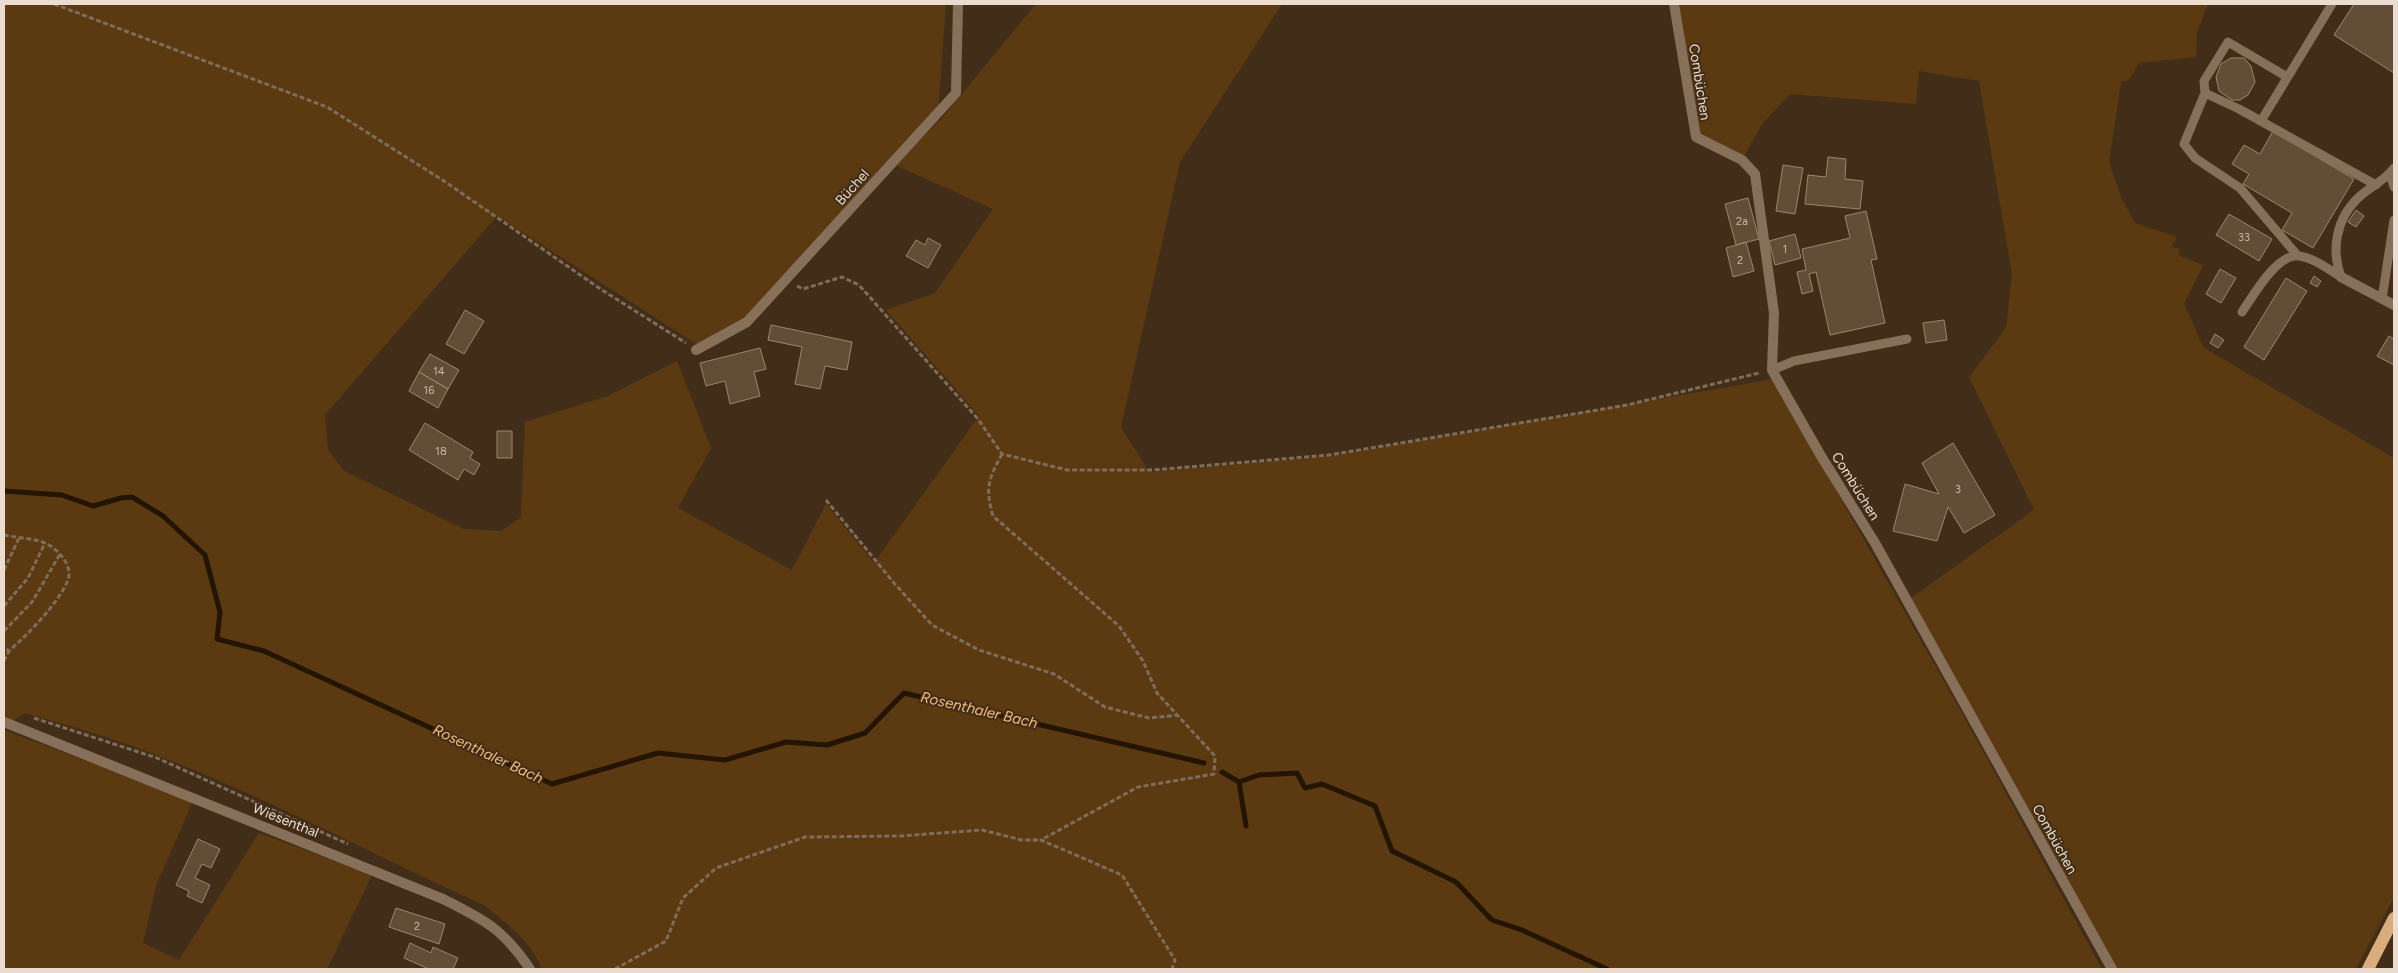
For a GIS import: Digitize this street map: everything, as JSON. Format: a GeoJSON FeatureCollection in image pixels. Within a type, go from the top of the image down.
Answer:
{"type":"FeatureCollection","features":[{"type":"Feature","properties":{"kind":"main road"},"geometry":{"type":"LineString","coordinates":[[2368,969],[2394,918]]}},
{"type":"Feature","properties":{"kind":"street","name":"Büchel"},"geometry":{"type":"LineString","coordinates":[[696,350],[748,322],[956,92],[958,4]]}},
{"type":"Feature","properties":{"kind":"street","name":"Combüchen"},"geometry":{"type":"LineString","coordinates":[[1674,4],[1696,137],[1742,160],[1755,174],[1774,313],[1772,370],[1821,456],[1875,543],[2112,969]]}},
{"type":"Feature","properties":{"kind":"street"},"geometry":{"type":"LineString","coordinates":[[2341,277],[2394,305]]}},
{"type":"Feature","properties":{"kind":"street","name":"Wiesenthal"},"geometry":{"type":"LineString","coordinates":[[8,724],[444,899],[487,922],[514,947],[530,969]]}},
{"type":"Feature","properties":{"kind":"lane"},"geometry":{"type":"LineString","coordinates":[[2261,121],[2332,4]]}},
{"type":"Feature","properties":{"kind":"lane"},"geometry":{"type":"LineString","coordinates":[[2288,78],[2228,42],[2204,81],[2205,92],[2184,144],[2195,158],[2240,188],[2297,255],[2310,259],[2341,277]]}},
{"type":"Feature","properties":{"kind":"lane"},"geometry":{"type":"LineString","coordinates":[[2205,92],[2376,185]]}},
{"type":"Feature","properties":{"kind":"lane"},"geometry":{"type":"LineString","coordinates":[[2341,277],[2336,262],[2335,247],[2340,224],[2357,198],[2392,171]]}},
{"type":"Feature","properties":{"kind":"lane"},"geometry":{"type":"LineString","coordinates":[[2392,171],[2394,187]]}},
{"type":"Feature","properties":{"kind":"lane"},"geometry":{"type":"LineString","coordinates":[[2382,299],[2394,220]]}},
{"type":"Feature","properties":{"kind":"lane"},"geometry":{"type":"LineString","coordinates":[[2242,312],[2268,275],[2282,260],[2297,255]]}},
{"type":"Feature","properties":{"kind":"lane"},"geometry":{"type":"LineString","coordinates":[[1772,370],[1794,361],[1907,339]]}},
{"type":"Feature","properties":{"kind":"path"},"geometry":{"type":"LineString","coordinates":[[54,4],[327,107],[444,181],[602,290],[696,350]]}},
{"type":"Feature","properties":{"kind":"path"},"geometry":{"type":"LineString","coordinates":[[785,280],[803,289],[842,277],[859,285],[978,419],[1002,454],[1067,470],[1153,470],[1329,455],[1628,405],[1772,370]]}},
{"type":"Feature","properties":{"kind":"path"},"geometry":{"type":"LineString","coordinates":[[1002,454],[993,471],[987,494],[993,516],[1119,626],[1143,661],[1157,693],[1215,756],[1214,774],[1138,787],[1041,840]]}},
{"type":"Feature","properties":{"kind":"path"},"geometry":{"type":"LineString","coordinates":[[826,500],[894,584],[932,625],[979,650],[1054,674],[1105,707],[1149,718],[1178,715]]}},
{"type":"Feature","properties":{"kind":"path"},"geometry":{"type":"LineString","coordinates":[[4,535],[46,543],[60,554],[66,563],[68,579],[55,602],[9,651],[4,661]]}},
{"type":"Feature","properties":{"kind":"path"},"geometry":{"type":"LineString","coordinates":[[4,570],[19,538]]}},
{"type":"Feature","properties":{"kind":"path"},"geometry":{"type":"LineString","coordinates":[[4,606],[28,578],[46,543]]}},
{"type":"Feature","properties":{"kind":"path"},"geometry":{"type":"LineString","coordinates":[[4,631],[32,602],[60,554]]}},
{"type":"Feature","properties":{"kind":"path"},"geometry":{"type":"LineString","coordinates":[[4,647],[9,651]]}},
{"type":"Feature","properties":{"kind":"path"},"geometry":{"type":"LineString","coordinates":[[615,969],[666,941],[683,898],[716,868],[805,838],[900,836],[982,830],[1022,840],[1041,840],[1122,875],[1175,960],[1172,969]]}},
{"type":"Feature","properties":{"kind":"shaded area"},"geometry":{"type":"Polygon","coordinates":[[[4,4],[946,4],[938,113],[746,320],[698,345],[497,216],[325,415],[328,450],[344,471],[464,529],[501,531],[521,517],[525,422],[608,396],[677,361],[711,448],[678,508],[792,570],[826,504],[874,563],[979,416],[886,310],[935,293],[993,209],[895,165],[942,118],[1036,4],[1282,4],[1180,162],[1121,427],[1149,472],[1331,456],[1773,379],[1967,722],[2102,969],[542,969],[525,941],[484,905],[282,809],[200,773],[110,738],[25,713],[11,722],[4,718],[4,4]]]}},
{"type":"Feature","properties":{"kind":"shaded area"},"geometry":{"type":"Polygon","coordinates":[[[1676,4],[2208,4],[2197,32],[2196,57],[2139,63],[2129,80],[2121,82],[2109,162],[2121,197],[2135,223],[2177,237],[2171,247],[2180,249],[2178,255],[2203,265],[2184,304],[2204,348],[2394,458],[2394,897],[2356,969],[2115,969],[1907,601],[2034,510],[1969,377],[2006,328],[2012,274],[1979,81],[1919,71],[1916,104],[1790,94],[1762,124],[1743,158],[1698,136],[1676,4]]]}},
{"type":"Feature","properties":{"kind":"shaded area"},"geometry":{"type":"Polygon","coordinates":[[[4,730],[193,801],[156,886],[143,943],[179,960],[259,833],[372,875],[327,969],[4,969],[4,730]]]}},
{"type":"Feature","properties":{"kind":"building"},"geometry":{"type":"Polygon","coordinates":[[[2354,4],[2394,4],[2394,73],[2334,35],[2354,4]]]}},
{"type":"Feature","properties":{"kind":"building"},"geometry":{"type":"Polygon","coordinates":[[[2231,58],[2244,58],[2251,66],[2255,82],[2248,95],[2240,100],[2232,100],[2219,91],[2216,77],[2221,64],[2231,58]]]}},
{"type":"Feature","properties":{"kind":"building"},"geometry":{"type":"Polygon","coordinates":[[[2273,131],[2354,179],[2313,248],[2282,230],[2292,213],[2243,184],[2249,174],[2232,164],[2244,145],[2260,154],[2273,131]]]}},
{"type":"Feature","properties":{"kind":"building"},"geometry":{"type":"Polygon","coordinates":[[[1828,157],[1846,159],[1845,179],[1863,181],[1860,209],[1805,204],[1808,175],[1826,177],[1828,157]]]}},
{"type":"Feature","properties":{"kind":"building"},"geometry":{"type":"Polygon","coordinates":[[[1783,165],[1803,168],[1795,214],[1776,211],[1783,165]]]}},
{"type":"Feature","properties":{"kind":"building"},"geometry":{"type":"Polygon","coordinates":[[[1748,198],[1759,239],[1736,245],[1725,204],[1748,198]]]}},
{"type":"Feature","properties":{"kind":"building"},"geometry":{"type":"Polygon","coordinates":[[[2356,210],[2364,216],[2356,227],[2348,222],[2356,210]]]}},
{"type":"Feature","properties":{"kind":"building"},"geometry":{"type":"Polygon","coordinates":[[[1866,211],[1877,259],[1871,260],[1885,323],[1830,335],[1816,272],[1809,274],[1813,291],[1802,294],[1797,272],[1806,270],[1802,249],[1850,238],[1845,216],[1866,211]]]}},
{"type":"Feature","properties":{"kind":"building"},"geometry":{"type":"Polygon","coordinates":[[[2229,214],[2272,239],[2259,261],[2216,235],[2229,214]]]}},
{"type":"Feature","properties":{"kind":"building"},"geometry":{"type":"Polygon","coordinates":[[[1795,234],[1801,258],[1775,265],[1769,241],[1795,234]]]}},
{"type":"Feature","properties":{"kind":"building"},"geometry":{"type":"Polygon","coordinates":[[[928,238],[941,245],[928,268],[906,256],[916,240],[925,245],[928,238]]]}},
{"type":"Feature","properties":{"kind":"building"},"geometry":{"type":"Polygon","coordinates":[[[1746,242],[1754,271],[1733,277],[1726,248],[1746,242]]]}},
{"type":"Feature","properties":{"kind":"building"},"geometry":{"type":"Polygon","coordinates":[[[2220,269],[2236,278],[2221,303],[2206,294],[2220,269]]]}},
{"type":"Feature","properties":{"kind":"building"},"geometry":{"type":"Polygon","coordinates":[[[2314,276],[2321,281],[2317,287],[2310,283],[2314,276]]]}},
{"type":"Feature","properties":{"kind":"building"},"geometry":{"type":"Polygon","coordinates":[[[2286,278],[2307,291],[2264,360],[2244,347],[2286,278]]]}},
{"type":"Feature","properties":{"kind":"building"},"geometry":{"type":"Polygon","coordinates":[[[465,310],[484,321],[464,354],[446,344],[465,310]]]}},
{"type":"Feature","properties":{"kind":"building"},"geometry":{"type":"Polygon","coordinates":[[[1944,320],[1947,340],[1926,343],[1923,323],[1944,320]]]}},
{"type":"Feature","properties":{"kind":"building"},"geometry":{"type":"Polygon","coordinates":[[[771,325],[852,342],[847,370],[825,366],[820,389],[795,384],[802,347],[768,340],[771,325]]]}},
{"type":"Feature","properties":{"kind":"building"},"geometry":{"type":"Polygon","coordinates":[[[2215,334],[2224,340],[2218,348],[2210,343],[2215,334]]]}},
{"type":"Feature","properties":{"kind":"building"},"geometry":{"type":"Polygon","coordinates":[[[2389,336],[2394,339],[2394,365],[2377,356],[2389,336]]]}},
{"type":"Feature","properties":{"kind":"building"},"geometry":{"type":"Polygon","coordinates":[[[760,348],[766,369],[754,372],[760,396],[730,404],[725,381],[706,386],[700,363],[760,348]]]}},
{"type":"Feature","properties":{"kind":"building"},"geometry":{"type":"Polygon","coordinates":[[[430,354],[459,370],[448,389],[419,372],[430,354]]]}},
{"type":"Feature","properties":{"kind":"building"},"geometry":{"type":"Polygon","coordinates":[[[419,372],[448,389],[438,408],[409,391],[419,372]]]}},
{"type":"Feature","properties":{"kind":"building"},"geometry":{"type":"Polygon","coordinates":[[[425,423],[473,452],[470,458],[480,464],[474,475],[464,469],[458,480],[409,450],[425,423]]]}},
{"type":"Feature","properties":{"kind":"building"},"geometry":{"type":"Polygon","coordinates":[[[497,431],[512,431],[512,458],[497,458],[497,431]]]}},
{"type":"Feature","properties":{"kind":"building"},"geometry":{"type":"Polygon","coordinates":[[[1953,443],[1995,515],[1964,533],[1948,507],[1937,541],[1893,531],[1905,484],[1939,494],[1922,463],[1953,443]]]}},
{"type":"Feature","properties":{"kind":"building"},"geometry":{"type":"Polygon","coordinates":[[[198,839],[220,849],[211,868],[202,864],[195,878],[210,885],[202,903],[187,896],[189,891],[176,885],[198,839]]]}},
{"type":"Feature","properties":{"kind":"building"},"geometry":{"type":"Polygon","coordinates":[[[396,908],[445,924],[439,944],[389,927],[396,908]]]}},
{"type":"Feature","properties":{"kind":"building"},"geometry":{"type":"Polygon","coordinates":[[[410,943],[431,953],[433,947],[458,958],[453,969],[429,969],[404,958],[410,943]]]}},
{"type":"Feature","properties":{"kind":"waterway","name":"Rosenthaler Bach"},"geometry":{"type":"LineString","coordinates":[[4,491],[62,495],[93,506],[132,497],[163,516],[205,555],[220,612],[217,639],[264,651],[552,784],[658,753],[725,760],[786,742],[827,745],[865,733],[904,693],[1204,763]]}},
{"type":"Feature","properties":{"kind":"waterway","name":"Rosenthaler Bach"},"geometry":{"type":"LineString","coordinates":[[1222,772],[1239,782],[1259,775],[1297,773],[1305,788],[1322,784],[1375,806],[1392,851],[1456,882],[1492,920],[1522,930],[1607,969]]}},
{"type":"Feature","properties":{"kind":"waterway"},"geometry":{"type":"LineString","coordinates":[[1239,782],[1246,826]]}}]}
